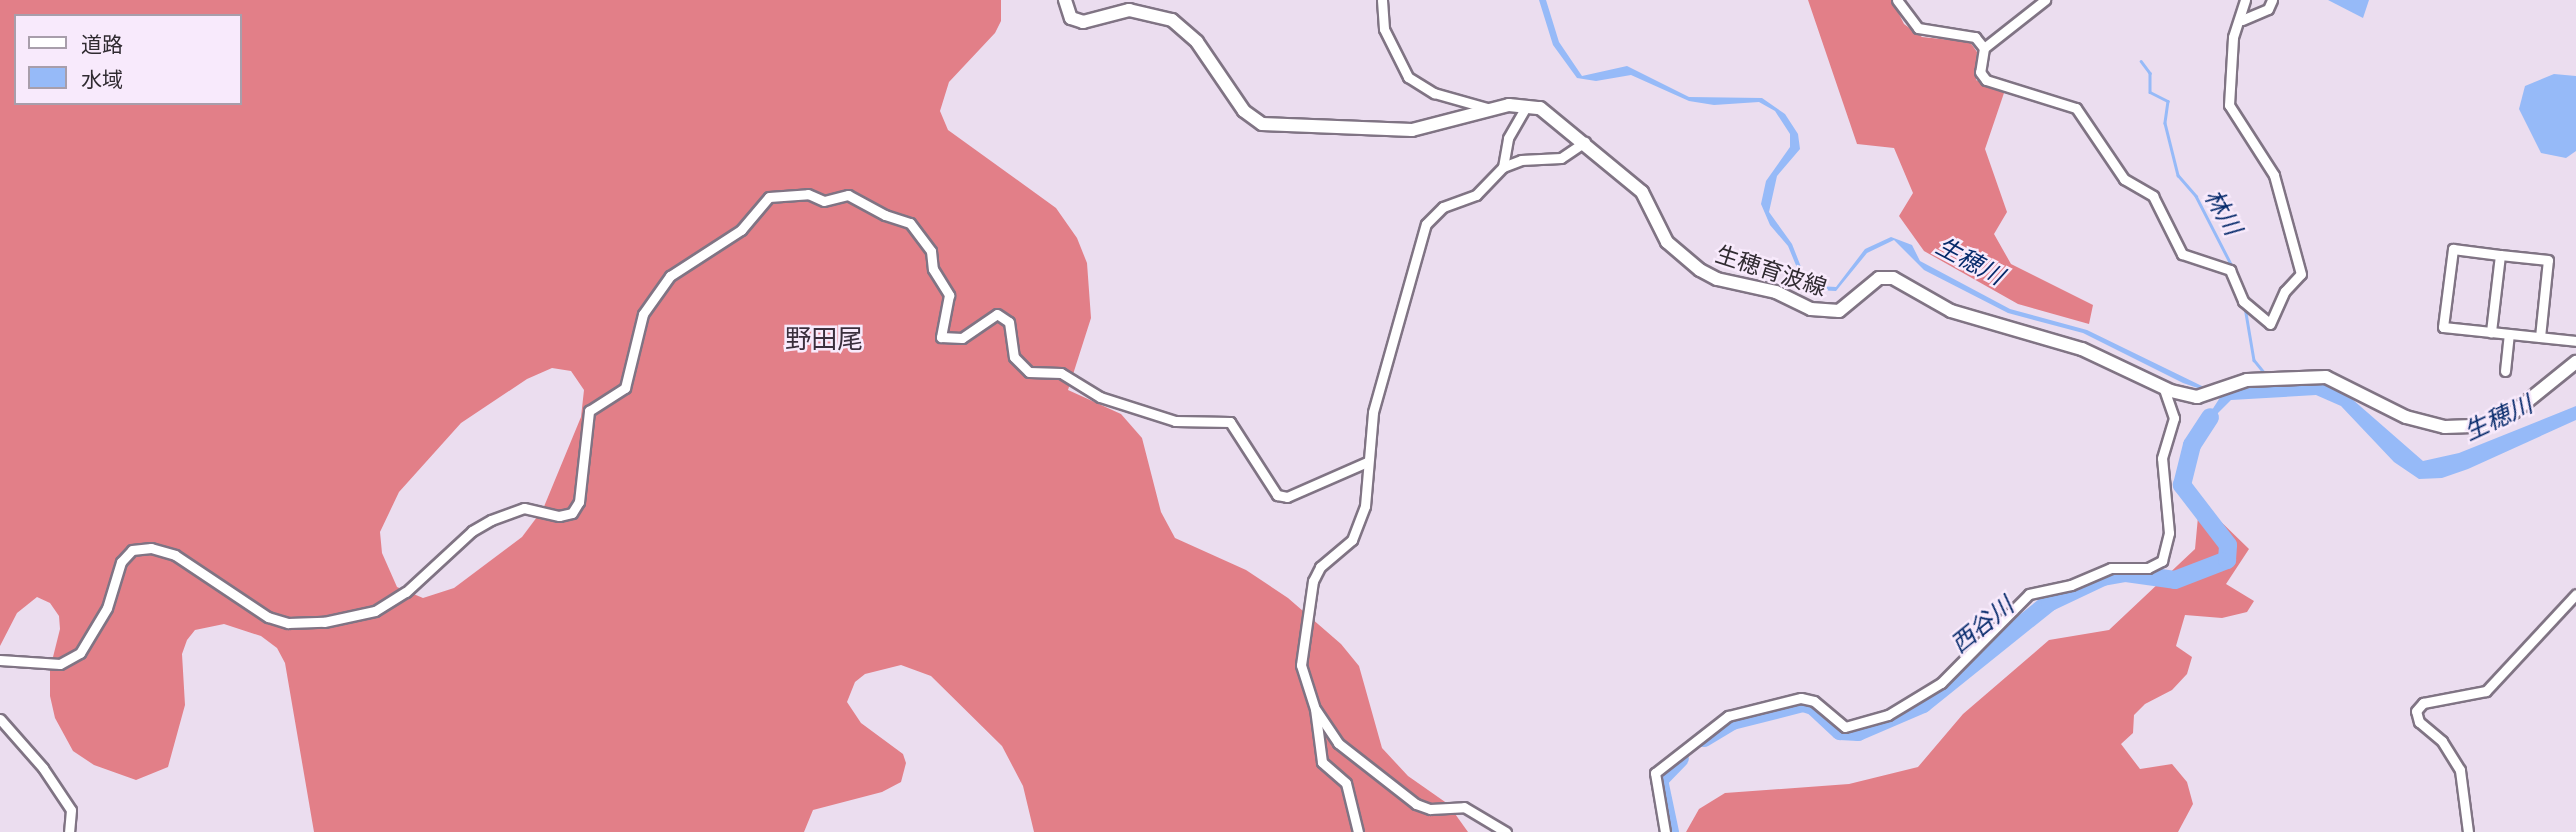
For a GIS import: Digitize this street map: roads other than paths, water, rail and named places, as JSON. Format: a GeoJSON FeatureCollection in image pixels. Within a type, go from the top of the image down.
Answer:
{"type":"FeatureCollection","features":[{"type":"Feature","properties":{"kind":"main road"},"geometry":{"type":"LineString","coordinates":[[1065,0],[1071,18],[1083,22],[1129,10],[1172,20],[1210,57],[1244,111],[1262,124],[1412,130],[1492,109],[1527,105]]}},
{"type":"Feature","properties":{"kind":"main road","name":"生穂育波線"},"geometry":{"type":"LineString","coordinates":[[1527,105],[1554,116],[1642,192],[1675,251],[1710,276],[1776,292],[1828,312],[1849,306],[1879,278],[1893,278],[1951,311],[2082,349],[2164,389],[2205,396],[2225,387],[2268,378],[2326,377],[2406,417],[2463,428],[2520,409],[2576,362]]}},
{"type":"Feature","properties":{"kind":"street"},"geometry":{"type":"LineString","coordinates":[[1382,0],[1384,29],[1413,82],[1434,93],[1492,109]]}},
{"type":"Feature","properties":{"kind":"street"},"geometry":{"type":"LineString","coordinates":[[1898,0],[1918,28],[1975,37],[1984,48]]}},
{"type":"Feature","properties":{"kind":"street"},"geometry":{"type":"LineString","coordinates":[[2045,0],[1984,48],[1980,72],[1986,80],[2076,108],[2120,175],[2153,196],[2182,254],[2230,270],[2245,303],[2270,324],[2285,290],[2301,274],[2274,175],[2229,105],[2233,37],[2242,20],[2245,0]]}},
{"type":"Feature","properties":{"kind":"street"},"geometry":{"type":"LineString","coordinates":[[2242,20],[2268,9],[2272,0]]}},
{"type":"Feature","properties":{"kind":"street"},"geometry":{"type":"LineString","coordinates":[[1503,167],[1508,138],[1527,105]]}},
{"type":"Feature","properties":{"kind":"street"},"geometry":{"type":"LineString","coordinates":[[1358,832],[1346,783],[1322,762],[1315,709],[1300,655],[1311,620],[1313,581],[1320,567],[1352,540],[1369,488],[1367,462],[1373,412],[1426,224],[1443,207],[1476,195],[1503,167],[1530,158],[1561,158],[1585,142]]}},
{"type":"Feature","properties":{"kind":"street"},"geometry":{"type":"LineString","coordinates":[[0,660],[60,664],[80,653],[107,607],[121,562],[132,550],[151,548],[175,555],[268,617],[288,623],[324,622],[375,611],[406,592],[472,531],[491,520],[524,508],[559,516],[572,513],[579,502],[589,411],[625,388],[643,314],[670,276],[741,230],[769,197],[808,194],[824,201],[848,195],[885,215],[910,223],[931,251],[933,269],[949,295],[941,337],[962,338],[997,314],[1009,322],[1014,357],[1029,372],[1061,373],[1100,397],[1175,421],[1226,420],[1269,485],[1282,497],[1367,462]]}},
{"type":"Feature","properties":{"kind":"street"},"geometry":{"type":"LineString","coordinates":[[2540,337],[2548,260],[2452,249],[2443,327],[2576,341]]}},
{"type":"Feature","properties":{"kind":"street"},"geometry":{"type":"LineString","coordinates":[[2491,332],[2500,255]]}},
{"type":"Feature","properties":{"kind":"street"},"geometry":{"type":"LineString","coordinates":[[2505,371],[2509,334]]}},
{"type":"Feature","properties":{"kind":"street"},"geometry":{"type":"LineString","coordinates":[[1665,832],[1655,773],[1728,716],[1801,698],[1814,701],[1845,727],[1888,715],[1941,683],[2029,594],[2071,585],[2111,568],[2148,568],[2162,561],[2169,533],[2162,458],[2174,418],[2164,389]]}},
{"type":"Feature","properties":{"kind":"street"},"geometry":{"type":"LineString","coordinates":[[2468,832],[2460,770],[2442,741],[2419,722],[2416,711],[2423,704],[2486,691],[2576,594]]}},
{"type":"Feature","properties":{"kind":"street"},"geometry":{"type":"LineString","coordinates":[[1315,709],[1340,745],[1416,804],[1430,809],[1464,807],[1506,832]]}},
{"type":"Feature","properties":{"kind":"street"},"geometry":{"type":"LineString","coordinates":[[0,719],[43,768],[71,810],[69,832]]}},
{"type":"Feature","properties":{"kind":"water"},"geometry":{"type":"Polygon","coordinates":[[[1539,0],[1546,0],[1559,42],[1582,76],[1627,66],[1689,97],[1762,98],[1785,114],[1798,134],[1800,149],[1777,176],[1769,212],[1792,244],[1803,272],[1818,286],[1836,287],[1865,249],[1891,237],[1912,245],[1920,261],[2010,309],[2087,330],[2204,387],[2227,392],[2283,382],[2327,383],[2344,392],[2423,461],[2459,453],[2576,406],[2576,420],[2468,469],[2442,478],[2419,479],[2394,462],[2341,406],[2316,395],[2231,400],[2196,435],[2221,396],[2183,383],[2083,333],[2008,313],[1924,270],[1894,240],[1867,253],[1836,291],[1816,290],[1800,275],[1788,246],[1770,225],[1761,204],[1766,181],[1790,147],[1790,134],[1775,111],[1759,102],[1714,105],[1689,101],[1631,75],[1596,81],[1577,78],[1553,45],[1539,0]]]}},
{"type":"Feature","properties":{"kind":"water"},"geometry":{"type":"Polygon","coordinates":[[[2328,0],[2369,0],[2363,18],[2328,0]]]}},
{"type":"Feature","properties":{"kind":"water"},"geometry":{"type":"Polygon","coordinates":[[[2554,74],[2576,76],[2576,151],[2566,158],[2541,153],[2519,109],[2525,86],[2554,74]]]}},
{"type":"Feature","properties":{"kind":"waterway","name":"林川"},"geometry":{"type":"LineString","coordinates":[[2141,61],[2150,73],[2150,92],[2168,101],[2165,123],[2178,175],[2196,196],[2233,268]]}},
{"type":"Feature","properties":{"kind":"waterway","name":"林川"},"geometry":{"type":"LineString","coordinates":[[2245,307],[2254,360],[2266,375]]}},
{"type":"Feature","properties":{"kind":"waterway","name":"西谷川"},"geometry":{"type":"LineString","coordinates":[[1704,738],[1732,721],[1803,703],[1813,706],[1840,731],[1858,732],[1923,704],[2050,602],[2103,577],[2126,573],[2175,580],[2227,560],[2228,545],[2182,485],[2192,445],[2210,417]]}},
{"type":"Feature","properties":{"kind":"waterway","name":"西谷川"},"geometry":{"type":"LineString","coordinates":[[1670,832],[1659,780],[1680,758]]}},
{"type":"Feature","properties":{"kind":"district","name":"野田尾"},"geometry":{"type":"Point","coordinates":[824,340]}},
{"type":"Feature","properties":{"kind":"water label","name":"生穂川"},"geometry":{"type":"Point","coordinates":[1970,261]}},
{"type":"Feature","properties":{"kind":"water label","name":"生穂川"},"geometry":{"type":"Point","coordinates":[2498,418]}}]}
